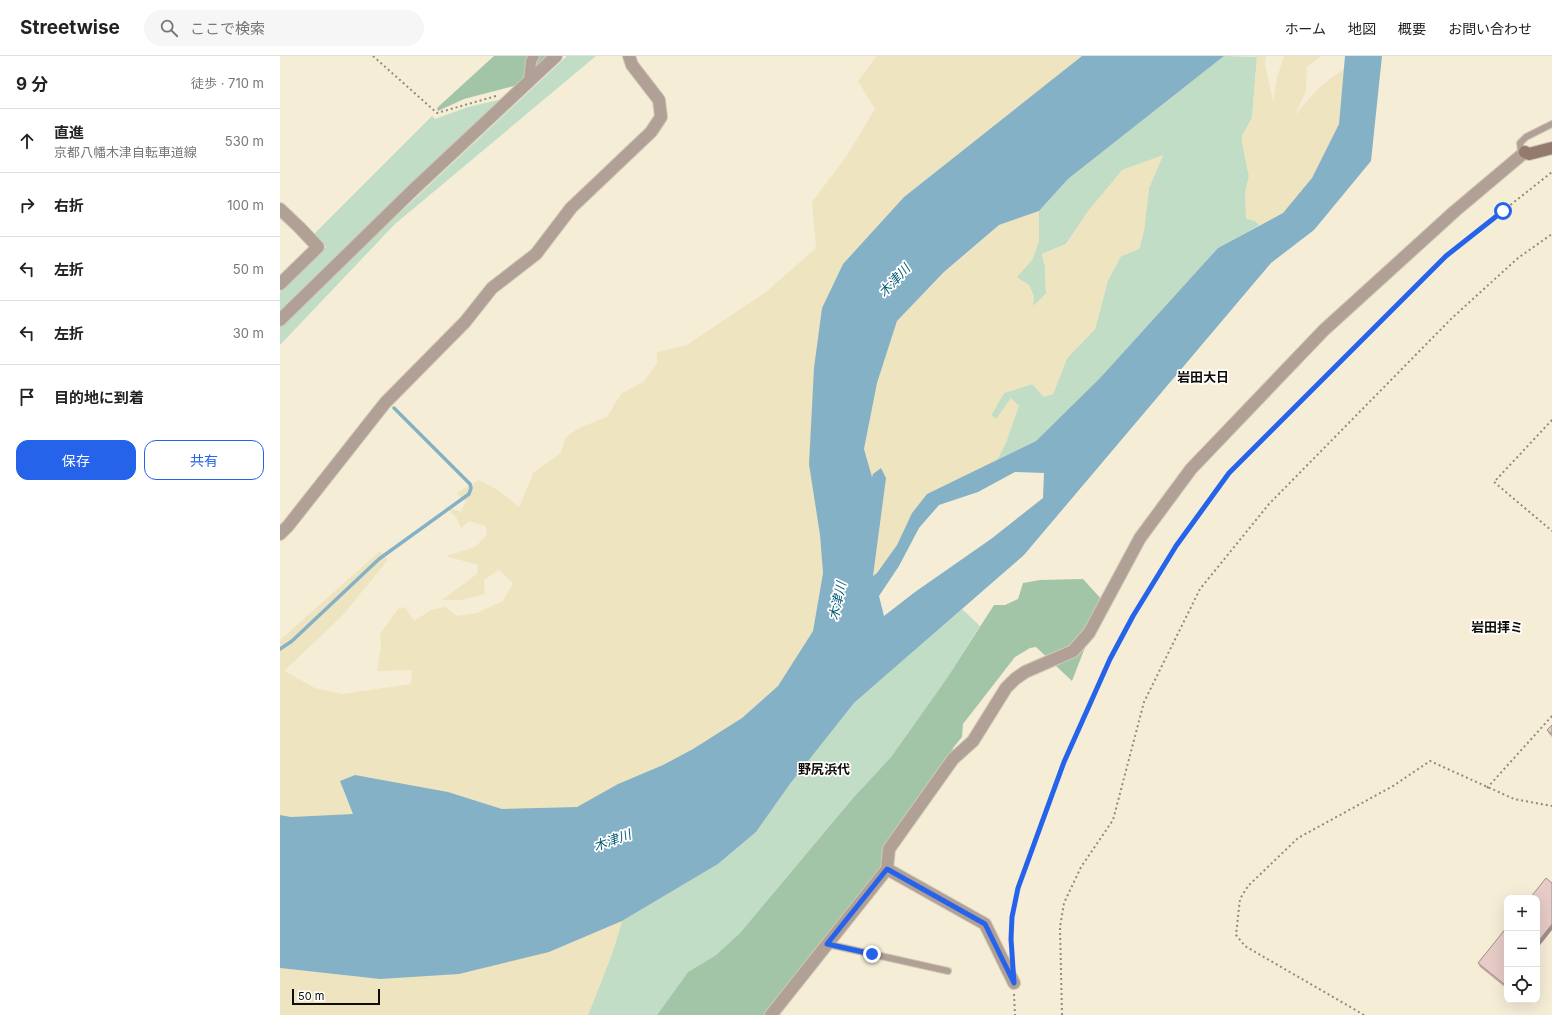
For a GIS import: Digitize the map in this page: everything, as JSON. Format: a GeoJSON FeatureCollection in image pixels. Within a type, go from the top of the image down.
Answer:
{"type":"FeatureCollection","features":[{"type":"Feature","properties":{"kind":"main road"},"geometry":{"type":"LineString","coordinates":[[1525,152],[1529,154],[1552,148]]}},
{"type":"Feature","properties":{"kind":"street"},"geometry":{"type":"LineString","coordinates":[[529,82],[531,61],[534,56]]}},
{"type":"Feature","properties":{"kind":"street"},"geometry":{"type":"LineString","coordinates":[[280,320],[428,175],[556,56]]}},
{"type":"Feature","properties":{"kind":"street"},"geometry":{"type":"LineString","coordinates":[[280,534],[288,526],[385,403],[465,322],[492,288],[536,254],[571,208],[652,132],[661,117],[659,100],[632,65],[629,56]]}},
{"type":"Feature","properties":{"kind":"street"},"geometry":{"type":"LineString","coordinates":[[771,1015],[887,869],[889,849],[953,759],[973,741],[1006,688],[1025,672],[1073,651],[1088,633],[1140,538],[1191,469],[1324,330],[1455,211],[1525,152]]}},
{"type":"Feature","properties":{"kind":"street"},"geometry":{"type":"LineString","coordinates":[[280,209],[318,247],[280,284]]}},
{"type":"Feature","properties":{"kind":"street"},"geometry":{"type":"LineString","coordinates":[[887,869],[985,924],[1014,983]]}},
{"type":"Feature","properties":{"kind":"lane"},"geometry":{"type":"LineString","coordinates":[[1525,152],[1521,151],[1520,143],[1526,137],[1552,124]]}},
{"type":"Feature","properties":{"kind":"lane"},"geometry":{"type":"LineString","coordinates":[[827,944],[948,971]]}},
{"type":"Feature","properties":{"kind":"path"},"geometry":{"type":"LineString","coordinates":[[373,56],[437,113],[498,96],[508,101]]}},
{"type":"Feature","properties":{"kind":"path"},"geometry":{"type":"LineString","coordinates":[[1012,953],[1012,917],[1018,888],[1064,762],[1110,659],[1133,616],[1176,546],[1229,473],[1400,301],[1446,256],[1552,172]]}},
{"type":"Feature","properties":{"kind":"path"},"geometry":{"type":"LineString","coordinates":[[1062,1015],[1060,927],[1064,903],[1080,868],[1113,820],[1144,702],[1200,590],[1269,504],[1452,318],[1518,258],[1552,234]]}},
{"type":"Feature","properties":{"kind":"path"},"geometry":{"type":"LineString","coordinates":[[1552,420],[1494,482],[1552,532]]}},
{"type":"Feature","properties":{"kind":"path"},"geometry":{"type":"LineString","coordinates":[[1487,788],[1552,716]]}},
{"type":"Feature","properties":{"kind":"path"},"geometry":{"type":"LineString","coordinates":[[1364,1015],[1245,946],[1236,935],[1240,899],[1248,886],[1298,838],[1393,786],[1430,761],[1514,800],[1552,806]]}},
{"type":"Feature","properties":{"kind":"path"},"geometry":{"type":"LineString","coordinates":[[1014,983],[1015,1015]]}},
{"type":"Feature","properties":{"kind":"green space"},"geometry":{"type":"Polygon","coordinates":[[[494,56],[548,56],[518,85],[464,99],[438,111],[437,108],[494,56]]]}},
{"type":"Feature","properties":{"kind":"green space"},"geometry":{"type":"Polygon","coordinates":[[[567,56],[596,56],[395,224],[280,345],[280,325],[567,56]]]}},
{"type":"Feature","properties":{"kind":"green space"},"geometry":{"type":"Polygon","coordinates":[[[1224,56],[1257,57],[1252,118],[1242,136],[1249,176],[1245,194],[1255,221],[1260,225],[1218,248],[1100,378],[1036,441],[997,460],[1007,440],[996,419],[991,415],[1004,393],[1032,384],[1044,396],[1053,394],[1067,358],[1095,329],[1108,280],[1121,256],[1139,249],[1144,230],[1149,188],[1163,155],[1089,210],[1066,244],[1042,254],[1045,266],[1046,294],[1032,307],[1016,277],[1032,260],[1039,241],[1039,211],[1068,179],[1224,56]]]}},
{"type":"Feature","properties":{"kind":"green space"},"geometry":{"type":"Polygon","coordinates":[[[503,99],[280,311],[280,292],[326,247],[314,234],[432,116],[435,119],[468,107],[503,99]]]}},
{"type":"Feature","properties":{"kind":"green space"},"geometry":{"type":"Polygon","coordinates":[[[1083,579],[1103,601],[1072,681],[1036,647],[1030,648],[1015,657],[963,724],[962,737],[953,748],[949,770],[888,862],[766,1015],[657,1015],[688,972],[716,955],[740,933],[853,798],[891,757],[947,678],[994,605],[1005,605],[1018,599],[1023,583],[1040,580],[1083,579]]]}},
{"type":"Feature","properties":{"kind":"green space"},"geometry":{"type":"Polygon","coordinates":[[[962,609],[980,626],[947,678],[891,757],[853,798],[740,933],[716,955],[688,972],[657,1015],[588,1015],[613,951],[622,921],[718,864],[756,832],[790,784],[854,703],[962,609]]]}},
{"type":"Feature","properties":{"kind":"sand"},"geometry":{"type":"Polygon","coordinates":[[[877,56],[1082,56],[904,197],[843,264],[822,308],[820,535],[823,573],[813,631],[778,686],[742,718],[693,749],[663,765],[618,784],[577,807],[502,809],[448,792],[355,775],[340,781],[353,814],[291,817],[280,815],[280,640],[380,551],[388,560],[342,616],[284,671],[315,688],[342,694],[411,684],[412,670],[377,671],[381,647],[380,634],[398,609],[405,607],[414,621],[431,610],[445,607],[457,616],[477,613],[503,601],[513,583],[499,570],[484,580],[485,594],[462,600],[442,600],[477,574],[478,565],[446,556],[475,547],[487,535],[486,526],[469,521],[461,528],[456,517],[444,506],[461,512],[466,502],[456,493],[479,480],[498,490],[519,507],[534,472],[561,453],[565,438],[579,428],[607,417],[621,394],[644,381],[657,364],[657,352],[687,345],[766,292],[816,248],[812,202],[846,157],[875,109],[858,81],[877,56]]]}},
{"type":"Feature","properties":{"kind":"sand"},"geometry":{"type":"Polygon","coordinates":[[[1240,56],[1266,56],[1265,64],[1273,102],[1277,78],[1284,56],[1321,56],[1307,67],[1306,91],[1294,117],[1316,91],[1344,69],[1339,124],[1312,178],[1283,213],[1260,225],[1255,221],[1246,219],[1245,194],[1249,176],[1242,136],[1252,118],[1257,57],[1240,56]]]}},
{"type":"Feature","properties":{"kind":"sand"},"geometry":{"type":"Polygon","coordinates":[[[1163,155],[1149,188],[1144,230],[1139,249],[1121,256],[1108,280],[1095,329],[1067,358],[1053,394],[1044,397],[1032,384],[1004,393],[991,415],[996,419],[1011,398],[1019,406],[1007,440],[997,460],[927,494],[912,513],[897,545],[877,573],[873,576],[872,478],[864,449],[877,383],[897,321],[944,273],[999,225],[1039,211],[1039,241],[1032,260],[1017,277],[1029,285],[1034,296],[1033,306],[1046,294],[1045,266],[1042,254],[1066,244],[1089,210],[1122,170],[1163,155]]]}},
{"type":"Feature","properties":{"kind":"sand"},"geometry":{"type":"Polygon","coordinates":[[[622,921],[613,951],[588,1015],[280,1015],[280,968],[380,979],[549,952],[622,921]]]}},
{"type":"Feature","properties":{"kind":"water","name":"木津川"},"geometry":{"type":"Polygon","coordinates":[[[1082,56],[1224,56],[1068,179],[1039,211],[999,225],[944,272],[897,321],[877,383],[864,449],[872,477],[873,474],[881,468],[886,478],[873,576],[877,573],[897,545],[912,513],[927,494],[1036,441],[1100,378],[1218,248],[1283,213],[1312,178],[1339,124],[1345,56],[1382,56],[1371,161],[1314,230],[1271,263],[1024,555],[854,703],[790,784],[756,832],[718,864],[622,921],[549,952],[459,974],[380,979],[280,968],[280,815],[291,817],[353,814],[340,781],[355,775],[448,792],[502,809],[577,807],[618,784],[663,765],[693,749],[742,718],[778,686],[813,631],[823,573],[820,535],[809,464],[814,368],[822,308],[843,264],[904,197],[1082,56]],[[1015,472],[978,492],[939,505],[919,528],[899,566],[879,596],[884,616],[915,592],[991,539],[1043,498],[1044,473],[1015,472]]]}},
{"type":"Feature","properties":{"kind":"building"},"geometry":{"type":"Polygon","coordinates":[[[1552,725],[1552,734],[1547,730],[1552,725]]]}},
{"type":"Feature","properties":{"kind":"building"},"geometry":{"type":"Polygon","coordinates":[[[1546,878],[1552,883],[1552,924],[1540,939],[1540,895],[1532,895],[1546,878]]]}},
{"type":"Feature","properties":{"kind":"building"},"geometry":{"type":"Polygon","coordinates":[[[1504,931],[1504,984],[1478,963],[1504,931]]]}},
{"type":"Feature","properties":{"kind":"waterway"},"geometry":{"type":"LineString","coordinates":[[280,649],[292,641],[379,559],[469,494],[471,488],[470,484],[394,408]]}},
{"type":"Feature","properties":{"kind":"district","name":"岩田大日"},"geometry":{"type":"Point","coordinates":[1203,377]}},
{"type":"Feature","properties":{"kind":"district","name":"岩田拝ミ"},"geometry":{"type":"Point","coordinates":[1497,627]}},
{"type":"Feature","properties":{"kind":"district","name":"野尻浜代"},"geometry":{"type":"Point","coordinates":[824,769]}},
{"type":"Feature","properties":{"kind":"route"},"geometry":{"type":"LineString","coordinates":[[872,954],[827,944],[887,869],[985,924],[1014,983],[1011,939],[1012,917],[1018,888],[1064,762],[1110,659],[1133,616],[1176,546],[1229,473],[1446,256],[1503,211]]}}]}
